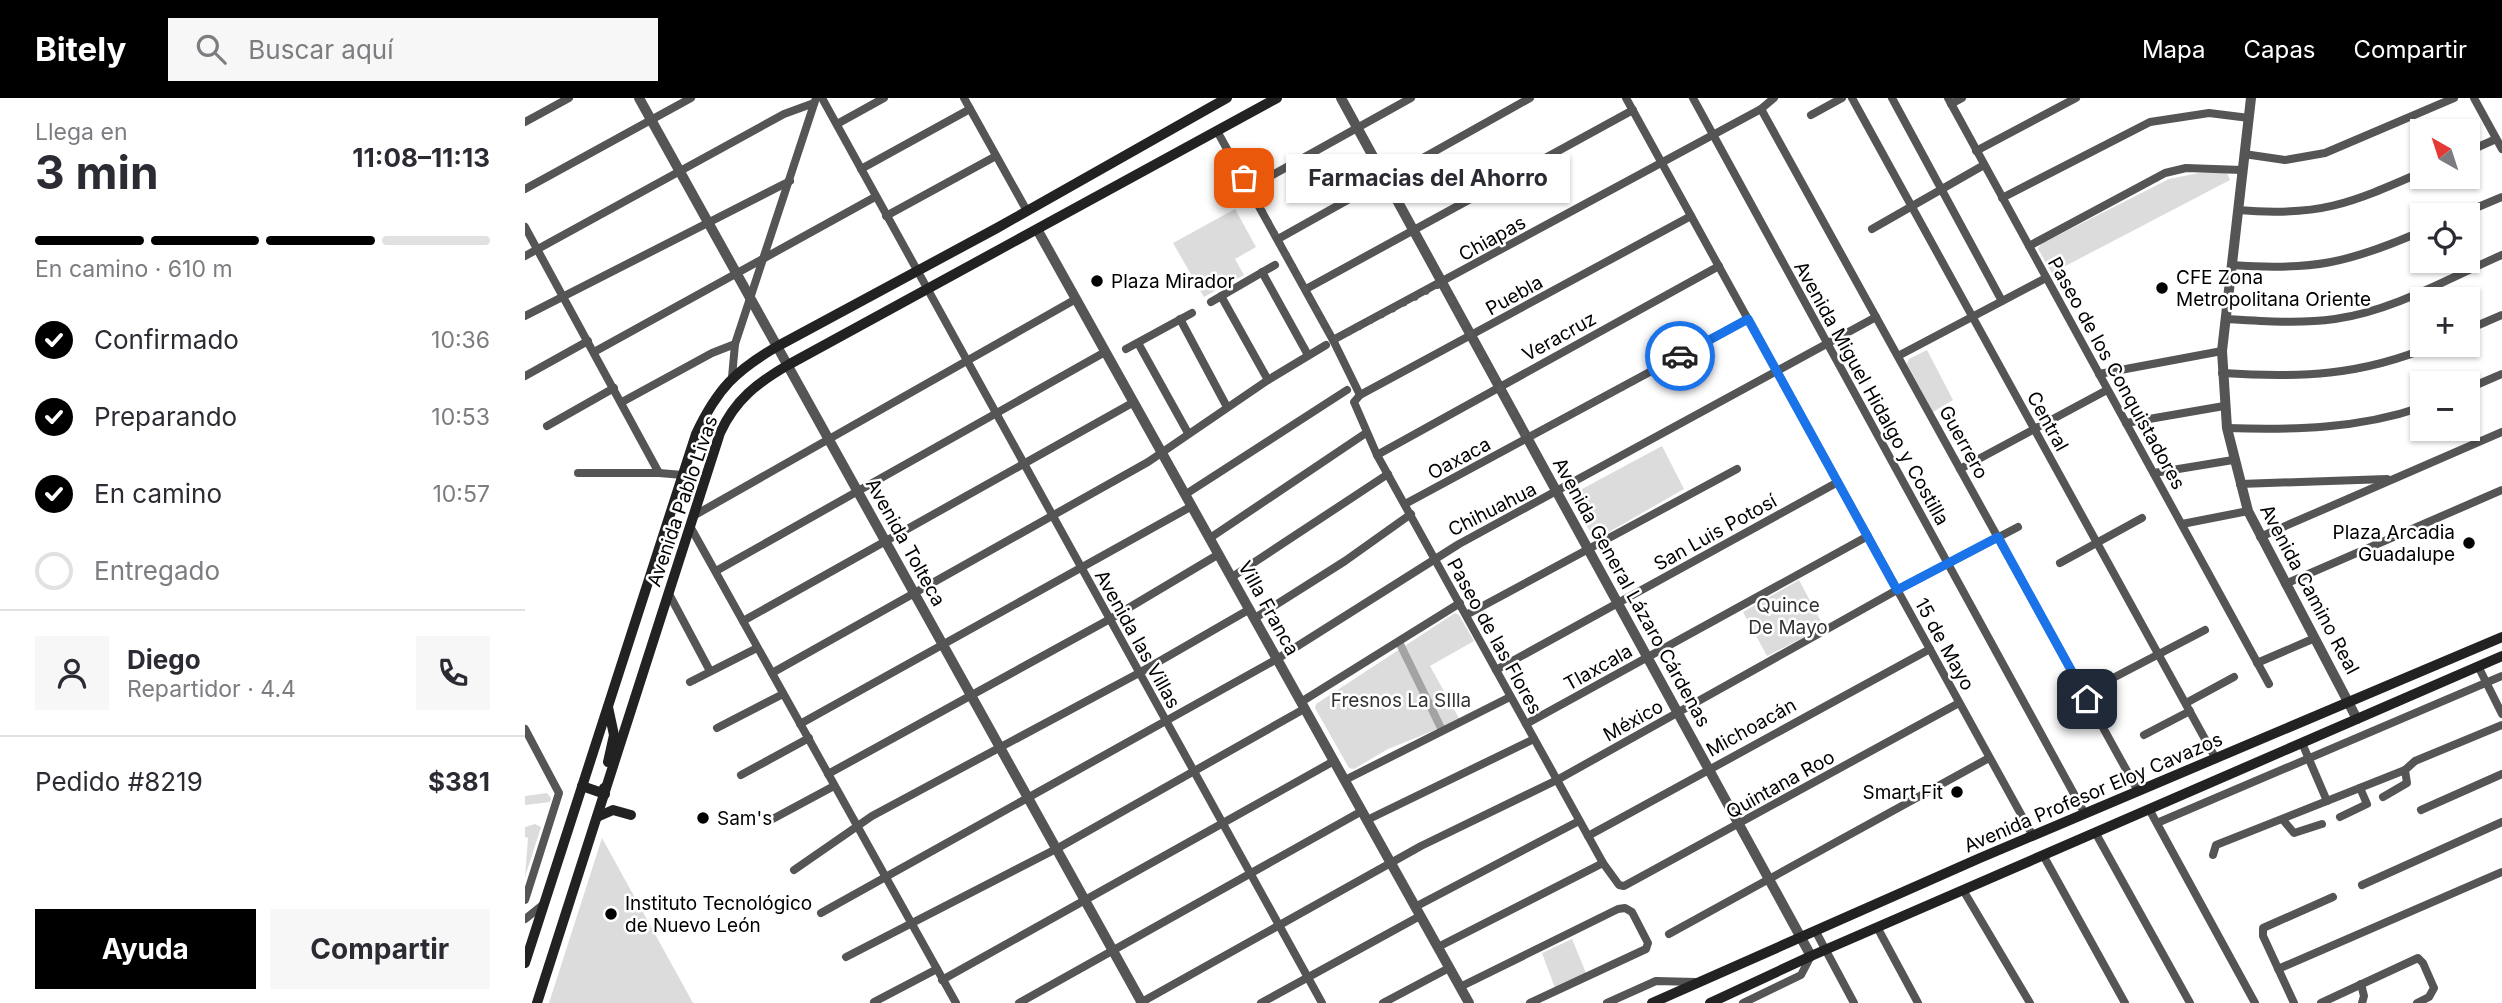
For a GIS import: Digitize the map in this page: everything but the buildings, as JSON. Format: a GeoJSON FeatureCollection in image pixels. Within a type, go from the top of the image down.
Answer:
{"type":"FeatureCollection","features":[{"type":"Feature","properties":{"kind":"main road","name":"Avenida Pablo Livas"},"geometry":{"type":"LineString","coordinates":[[537,1003],[728,416],[748,391],[788,365],[1038,231],[1277,98]]}},
{"type":"Feature","properties":{"kind":"main road","name":"Avenida Pablo Livas"},"geometry":{"type":"LineString","coordinates":[[525,963],[683,475],[707,411],[732,377],[778,346],[1027,211],[1220,100]]}},
{"type":"Feature","properties":{"kind":"main road","name":"Avenida Profesor Eloy Cavazos"},"geometry":{"type":"LineString","coordinates":[[1652,1003],[2033,836],[2502,637]]}},
{"type":"Feature","properties":{"kind":"main road"},"geometry":{"type":"LineString","coordinates":[[629,643],[651,650]]}},
{"type":"Feature","properties":{"kind":"main road","name":"Avenida Profesor Eloy Cavazos"},"geometry":{"type":"LineString","coordinates":[[1710,1003],[1733,998],[1811,956],[2502,656]]}},
{"type":"Feature","properties":{"kind":"main road"},"geometry":{"type":"LineString","coordinates":[[582,786],[605,794],[605,771],[614,735],[608,707]]}},
{"type":"Feature","properties":{"kind":"main road"},"geometry":{"type":"LineString","coordinates":[[597,817],[613,810],[631,815]]}},
{"type":"Feature","properties":{"kind":"street"},"geometry":{"type":"LineString","coordinates":[[525,122],[569,98]]}},
{"type":"Feature","properties":{"kind":"street","name":"Avenida Tolteca"},"geometry":{"type":"LineString","coordinates":[[639,98],[1058,848],[1141,1003]]}},
{"type":"Feature","properties":{"kind":"street"},"geometry":{"type":"LineString","coordinates":[[525,189],[691,98]]}},
{"type":"Feature","properties":{"kind":"street"},"geometry":{"type":"LineString","coordinates":[[837,124],[884,98]]}},
{"type":"Feature","properties":{"kind":"street"},"geometry":{"type":"LineString","coordinates":[[964,98],[1027,211]]}},
{"type":"Feature","properties":{"kind":"street","name":"Avenida General Lázaro Cárdenas"},"geometry":{"type":"LineString","coordinates":[[1341,98],[1811,956]]}},
{"type":"Feature","properties":{"kind":"street"},"geometry":{"type":"LineString","coordinates":[[1249,188],[1411,98]]}},
{"type":"Feature","properties":{"kind":"street"},"geometry":{"type":"LineString","coordinates":[[1278,239],[1530,98]]}},
{"type":"Feature","properties":{"kind":"street","name":"15 de Mayo"},"geometry":{"type":"LineString","coordinates":[[1626,98],[2033,836]]}},
{"type":"Feature","properties":{"kind":"street","name":"Avenida Miguel Hidalgo y Costilla"},"geometry":{"type":"LineString","coordinates":[[1693,98],[2085,814]]}},
{"type":"Feature","properties":{"kind":"street"},"geometry":{"type":"LineString","coordinates":[[1811,115],[1842,98]]}},
{"type":"Feature","properties":{"kind":"street","name":"Central"},"geometry":{"type":"LineString","coordinates":[[1852,98],[2216,759]]}},
{"type":"Feature","properties":{"kind":"street"},"geometry":{"type":"LineString","coordinates":[[1892,98],[2002,302]]}},
{"type":"Feature","properties":{"kind":"street"},"geometry":{"type":"LineString","coordinates":[[1950,101],[1962,98]]}},
{"type":"Feature","properties":{"kind":"street"},"geometry":{"type":"LineString","coordinates":[[1976,151],[2076,98]]}},
{"type":"Feature","properties":{"kind":"street","name":"Avenida Camino Real"},"geometry":{"type":"LineString","coordinates":[[2251,98],[2222,351],[2227,428],[2248,511],[2357,719]]}},
{"type":"Feature","properties":{"kind":"street"},"geometry":{"type":"LineString","coordinates":[[2244,154],[2285,160],[2325,153],[2454,98]]}},
{"type":"Feature","properties":{"kind":"street"},"geometry":{"type":"LineString","coordinates":[[2474,98],[2502,149]]}},
{"type":"Feature","properties":{"kind":"street","name":"Chiapas"},"geometry":{"type":"LineString","coordinates":[[772,673],[1162,453],[1227,407],[1330,342],[1761,109],[1774,99]]}},
{"type":"Feature","properties":{"kind":"street"},"geometry":{"type":"LineString","coordinates":[[817,100],[837,124],[926,289]]}},
{"type":"Feature","properties":{"kind":"street"},"geometry":{"type":"LineString","coordinates":[[525,256],[784,114],[817,100]]}},
{"type":"Feature","properties":{"kind":"street"},"geometry":{"type":"LineString","coordinates":[[732,377],[735,344],[817,100]]}},
{"type":"Feature","properties":{"kind":"street","name":"Paseo de los Conquistadores"},"geometry":{"type":"LineString","coordinates":[[1950,101],[2269,684]]}},
{"type":"Feature","properties":{"kind":"street"},"geometry":{"type":"LineString","coordinates":[[861,169],[970,109]]}},
{"type":"Feature","properties":{"kind":"street","name":"Guerrero"},"geometry":{"type":"LineString","coordinates":[[1761,109],[2138,791]]}},
{"type":"Feature","properties":{"kind":"street"},"geometry":{"type":"LineString","coordinates":[[1306,289],[1633,110]]}},
{"type":"Feature","properties":{"kind":"street"},"geometry":{"type":"LineString","coordinates":[[2003,198],[2150,122],[2209,113],[2249,118]]}},
{"type":"Feature","properties":{"kind":"street"},"geometry":{"type":"LineString","coordinates":[[1217,131],[1306,289],[1330,342],[1360,394]]}},
{"type":"Feature","properties":{"kind":"street"},"geometry":{"type":"LineString","coordinates":[[2480,146],[2496,139]]}},
{"type":"Feature","properties":{"kind":"street"},"geometry":{"type":"LineString","coordinates":[[886,216],[996,156]]}},
{"type":"Feature","properties":{"kind":"street"},"geometry":{"type":"LineString","coordinates":[[1872,229],[1984,165]]}},
{"type":"Feature","properties":{"kind":"street"},"geometry":{"type":"LineString","coordinates":[[2029,246],[2165,173],[2186,168],[2242,170]]}},
{"type":"Feature","properties":{"kind":"street"},"geometry":{"type":"LineString","coordinates":[[2238,210],[2290,213],[2317,211],[2341,205],[2410,177]]}},
{"type":"Feature","properties":{"kind":"street"},"geometry":{"type":"LineString","coordinates":[[525,316],[790,181]]}},
{"type":"Feature","properties":{"kind":"street"},"geometry":{"type":"LineString","coordinates":[[594,352],[876,197]]}},
{"type":"Feature","properties":{"kind":"street"},"geometry":{"type":"LineString","coordinates":[[2480,206],[2502,197]]}},
{"type":"Feature","properties":{"kind":"street","name":"Puebla"},"geometry":{"type":"LineString","coordinates":[[1354,402],[1360,394],[1691,215]]}},
{"type":"Feature","properties":{"kind":"street"},"geometry":{"type":"LineString","coordinates":[[525,227],[659,473]]}},
{"type":"Feature","properties":{"kind":"street","name":"Villa Franca"},"geometry":{"type":"LineString","coordinates":[[1038,231],[1469,1003]]}},
{"type":"Feature","properties":{"kind":"street"},"geometry":{"type":"LineString","coordinates":[[2232,265],[2269,267],[2330,264],[2410,235]]}},
{"type":"Feature","properties":{"kind":"street"},"geometry":{"type":"LineString","coordinates":[[2227,318],[2308,322],[2338,319],[2375,310],[2502,255]]}},
{"type":"Feature","properties":{"kind":"street"},"geometry":{"type":"LineString","coordinates":[[1210,302],[1275,265]]}},
{"type":"Feature","properties":{"kind":"street","name":"Veracruz"},"geometry":{"type":"LineString","coordinates":[[1377,455],[1719,266]]}},
{"type":"Feature","properties":{"kind":"street"},"geometry":{"type":"LineString","coordinates":[[1262,272],[1308,355]]}},
{"type":"Feature","properties":{"kind":"street"},"geometry":{"type":"LineString","coordinates":[[1898,356],[2046,278]]}},
{"type":"Feature","properties":{"kind":"street","name":"Avenida las Villas"},"geometry":{"type":"LineString","coordinates":[[926,289],[1322,1003]]}},
{"type":"Feature","properties":{"kind":"street"},"geometry":{"type":"LineString","coordinates":[[1221,296],[1268,380]]}},
{"type":"Feature","properties":{"kind":"street"},"geometry":{"type":"LineString","coordinates":[[695,515],[1076,299]]}},
{"type":"Feature","properties":{"kind":"street"},"geometry":{"type":"LineString","coordinates":[[1126,349],[1192,313]]}},
{"type":"Feature","properties":{"kind":"street"},"geometry":{"type":"LineString","coordinates":[[2480,324],[2502,315]]}},
{"type":"Feature","properties":{"kind":"street","name":"Chihuahua"},"geometry":{"type":"LineString","coordinates":[[821,913],[1277,660],[1434,558],[1558,493],[1877,317]]}},
{"type":"Feature","properties":{"kind":"street"},"geometry":{"type":"LineString","coordinates":[[1181,319],[1227,407]]}},
{"type":"Feature","properties":{"kind":"street","name":"Oaxaca"},"geometry":{"type":"LineString","coordinates":[[1405,504],[1748,319]]}},
{"type":"Feature","properties":{"kind":"street"},"geometry":{"type":"LineString","coordinates":[[525,376],[588,341]]}},
{"type":"Feature","properties":{"kind":"street"},"geometry":{"type":"LineString","coordinates":[[1138,343],[1188,433]]}},
{"type":"Feature","properties":{"kind":"street"},"geometry":{"type":"LineString","coordinates":[[622,402],[712,353],[735,344]]}},
{"type":"Feature","properties":{"kind":"street"},"geometry":{"type":"LineString","coordinates":[[2099,374],[2222,351]]}},
{"type":"Feature","properties":{"kind":"street"},"geometry":{"type":"LineString","coordinates":[[716,571],[996,416],[1105,352]]}},
{"type":"Feature","properties":{"kind":"street"},"geometry":{"type":"LineString","coordinates":[[2222,373],[2291,377],[2343,373],[2410,355]]}},
{"type":"Feature","properties":{"kind":"street"},"geometry":{"type":"LineString","coordinates":[[2480,383],[2502,374]]}},
{"type":"Feature","properties":{"kind":"street"},"geometry":{"type":"LineString","coordinates":[[547,426],[614,388]]}},
{"type":"Feature","properties":{"kind":"street"},"geometry":{"type":"LineString","coordinates":[[1186,494],[1347,390]]}},
{"type":"Feature","properties":{"kind":"street"},"geometry":{"type":"LineString","coordinates":[[1960,469],[2107,390]]}},
{"type":"Feature","properties":{"kind":"street"},"geometry":{"type":"LineString","coordinates":[[743,621],[1134,402]]}},
{"type":"Feature","properties":{"kind":"street","name":"Paseo de las Flores"},"geometry":{"type":"LineString","coordinates":[[1354,402],[1377,455],[1579,821],[1616,882]]}},
{"type":"Feature","properties":{"kind":"street"},"geometry":{"type":"LineString","coordinates":[[2126,423],[2224,406]]}},
{"type":"Feature","properties":{"kind":"street"},"geometry":{"type":"LineString","coordinates":[[2227,428],[2288,430],[2344,426],[2410,411]]}},
{"type":"Feature","properties":{"kind":"street"},"geometry":{"type":"LineString","coordinates":[[2260,537],[2502,432]]}},
{"type":"Feature","properties":{"kind":"street"},"geometry":{"type":"LineString","coordinates":[[1210,538],[1366,433]]}},
{"type":"Feature","properties":{"kind":"street"},"geometry":{"type":"LineString","coordinates":[[2154,473],[2233,460]]}},
{"type":"Feature","properties":{"kind":"street"},"geometry":{"type":"LineString","coordinates":[[1467,615],[1737,469]]}},
{"type":"Feature","properties":{"kind":"street","name":"Avenida Pablo Livas"},"geometry":{"type":"LineString","coordinates":[[578,473],[683,475]]}},
{"type":"Feature","properties":{"kind":"street"},"geometry":{"type":"LineString","coordinates":[[1232,577],[1388,474]]}},
{"type":"Feature","properties":{"kind":"street"},"geometry":{"type":"LineString","coordinates":[[2240,484],[2391,478]]}},
{"type":"Feature","properties":{"kind":"street","name":"San Luis Potosí"},"geometry":{"type":"LineString","coordinates":[[1496,670],[1838,482]]}},
{"type":"Feature","properties":{"kind":"street"},"geometry":{"type":"LineString","coordinates":[[2285,584],[2502,490]]}},
{"type":"Feature","properties":{"kind":"street"},"geometry":{"type":"LineString","coordinates":[[800,724],[1192,506]]}},
{"type":"Feature","properties":{"kind":"street"},"geometry":{"type":"LineString","coordinates":[[2182,524],[2248,511]]}},
{"type":"Feature","properties":{"kind":"street"},"geometry":{"type":"LineString","coordinates":[[793,870],[857,827],[1000,747],[1336,567],[1411,514]]}},
{"type":"Feature","properties":{"kind":"street"},"geometry":{"type":"LineString","coordinates":[[2060,563],[2142,518]]}},
{"type":"Feature","properties":{"kind":"street","name":"México"},"geometry":{"type":"LineString","coordinates":[[1141,1003],[1391,863],[1557,779],[1897,590],[2018,527]]}},
{"type":"Feature","properties":{"kind":"street"},"geometry":{"type":"LineString","coordinates":[[691,528],[956,1003]]}},
{"type":"Feature","properties":{"kind":"street","name":"Tlaxcala"},"geometry":{"type":"LineString","coordinates":[[1526,724],[1868,536]]}},
{"type":"Feature","properties":{"kind":"street"},"geometry":{"type":"LineString","coordinates":[[828,774],[1110,619],[1219,554]]}},
{"type":"Feature","properties":{"kind":"street"},"geometry":{"type":"LineString","coordinates":[[669,594],[710,671]]}},
{"type":"Feature","properties":{"kind":"street"},"geometry":{"type":"LineString","coordinates":[[846,957],[1058,848],[1194,772],[1303,706],[1460,603]]}},
{"type":"Feature","properties":{"kind":"street"},"geometry":{"type":"LineString","coordinates":[[2113,678],[2205,630]]}},
{"type":"Feature","properties":{"kind":"street"},"geometry":{"type":"LineString","coordinates":[[2257,663],[2315,638]]}},
{"type":"Feature","properties":{"kind":"street"},"geometry":{"type":"LineString","coordinates":[[690,682],[757,648]]}},
{"type":"Feature","properties":{"kind":"street","name":"Michoacán"},"geometry":{"type":"LineString","coordinates":[[1588,836],[1930,649]]}},
{"type":"Feature","properties":{"kind":"street"},"geometry":{"type":"LineString","coordinates":[[2479,666],[2502,714]]}},
{"type":"Feature","properties":{"kind":"street"},"geometry":{"type":"LineString","coordinates":[[2157,823],[2502,676]]}},
{"type":"Feature","properties":{"kind":"street"},"geometry":{"type":"LineString","coordinates":[[2144,735],[2234,677]]}},
{"type":"Feature","properties":{"kind":"street"},"geometry":{"type":"LineString","coordinates":[[717,728],[783,694]]}},
{"type":"Feature","properties":{"kind":"street"},"geometry":{"type":"LineString","coordinates":[[1345,780],[1510,697]]}},
{"type":"Feature","properties":{"kind":"street","name":"Quintana Roo"},"geometry":{"type":"LineString","coordinates":[[1616,882],[1621,886],[1628,885],[1959,703]]}},
{"type":"Feature","properties":{"kind":"street"},"geometry":{"type":"LineString","coordinates":[[2213,855],[2216,845],[2405,770],[2415,761],[2502,724]]}},
{"type":"Feature","properties":{"kind":"street"},"geometry":{"type":"LineString","coordinates":[[525,729],[559,793],[525,900]]}},
{"type":"Feature","properties":{"kind":"street"},"geometry":{"type":"LineString","coordinates":[[741,775],[809,738]]}},
{"type":"Feature","properties":{"kind":"street"},"geometry":{"type":"LineString","coordinates":[[1019,1003],[1250,874],[1365,816],[1534,739]]}},
{"type":"Feature","properties":{"kind":"street"},"geometry":{"type":"LineString","coordinates":[[2302,743],[2327,801]]}},
{"type":"Feature","properties":{"kind":"street"},"geometry":{"type":"LineString","coordinates":[[1669,934],[1989,758]]}},
{"type":"Feature","properties":{"kind":"street"},"geometry":{"type":"LineString","coordinates":[[942,980],[1334,761]]}},
{"type":"Feature","properties":{"kind":"street"},"geometry":{"type":"LineString","coordinates":[[2383,797],[2407,783],[2409,777],[2405,770]]}},
{"type":"Feature","properties":{"kind":"street"},"geometry":{"type":"LineString","coordinates":[[2421,810],[2502,774]]}},
{"type":"Feature","properties":{"kind":"street"},"geometry":{"type":"LineString","coordinates":[[767,822],[834,786]]}},
{"type":"Feature","properties":{"kind":"street"},"geometry":{"type":"LineString","coordinates":[[2340,817],[2367,804],[2360,788]]}},
{"type":"Feature","properties":{"kind":"street"},"geometry":{"type":"LineString","coordinates":[[2149,809],[2255,1003]]}},
{"type":"Feature","properties":{"kind":"street"},"geometry":{"type":"LineString","coordinates":[[2283,820],[2294,833],[2322,824]]}},
{"type":"Feature","properties":{"kind":"street"},"geometry":{"type":"LineString","coordinates":[[1261,1003],[1579,821]]}},
{"type":"Feature","properties":{"kind":"street"},"geometry":{"type":"LineString","coordinates":[[2362,885],[2502,822]]}},
{"type":"Feature","properties":{"kind":"street"},"geometry":{"type":"LineString","coordinates":[[2095,832],[2190,1003]]}},
{"type":"Feature","properties":{"kind":"street"},"geometry":{"type":"LineString","coordinates":[[2043,855],[2125,1003]]}},
{"type":"Feature","properties":{"kind":"street"},"geometry":{"type":"LineString","coordinates":[[1438,947],[1603,863]]}},
{"type":"Feature","properties":{"kind":"street"},"geometry":{"type":"LineString","coordinates":[[2278,969],[2502,872]]}},
{"type":"Feature","properties":{"kind":"street"},"geometry":{"type":"LineString","coordinates":[[1963,890],[2030,1003]]}},
{"type":"Feature","properties":{"kind":"street"},"geometry":{"type":"LineString","coordinates":[[2294,1003],[2263,936],[2263,928],[2333,897]]}},
{"type":"Feature","properties":{"kind":"street"},"geometry":{"type":"LineString","coordinates":[[525,919],[544,904]]}},
{"type":"Feature","properties":{"kind":"street"},"geometry":{"type":"LineString","coordinates":[[1460,988],[1625,908],[1632,912],[1649,943],[1646,950],[1529,1003]]}},
{"type":"Feature","properties":{"kind":"street"},"geometry":{"type":"LineString","coordinates":[[1877,928],[1918,1003]]}},
{"type":"Feature","properties":{"kind":"street"},"geometry":{"type":"LineString","coordinates":[[1815,932],[1854,1003]]}},
{"type":"Feature","properties":{"kind":"street"},"geometry":{"type":"LineString","coordinates":[[1743,1003],[1801,975],[1811,956]]}},
{"type":"Feature","properties":{"kind":"street"},"geometry":{"type":"LineString","coordinates":[[2321,1003],[2418,958],[2430,976],[2433,992],[2417,1003]]}},
{"type":"Feature","properties":{"kind":"street"},"geometry":{"type":"LineString","coordinates":[[1383,1003],[1449,968]]}},
{"type":"Feature","properties":{"kind":"street"},"geometry":{"type":"LineString","coordinates":[[874,1002],[937,969]]}},
{"type":"Feature","properties":{"kind":"street","name":"Avenida Profesor Eloy Cavazos"},"geometry":{"type":"LineString","coordinates":[[1607,1003],[1656,981],[1671,979],[1699,983]]}},
{"type":"Feature","properties":{"kind":"street"},"geometry":{"type":"LineString","coordinates":[[2361,984],[2364,996],[2362,1003]]}},
{"type":"Feature","properties":{"kind":"green space"},"geometry":{"type":"Polygon","coordinates":[[[2199,173],[2227,173],[2230,180],[2052,273],[2038,249],[2041,244],[2169,179],[2199,173]]]}},
{"type":"Feature","properties":{"kind":"green space"},"geometry":{"type":"Polygon","coordinates":[[[1235,209],[1256,247],[1235,259],[1244,275],[1204,297],[1173,243],[1235,209]]]}},
{"type":"Feature","properties":{"kind":"green space"},"geometry":{"type":"Polygon","coordinates":[[[1927,350],[1953,400],[1933,412],[1907,364],[1909,359],[1927,350]]]}},
{"type":"Feature","properties":{"kind":"green space"},"geometry":{"type":"Polygon","coordinates":[[[1662,446],[1684,489],[1595,540],[1569,496],[1662,446]]]}},
{"type":"Feature","properties":{"kind":"green space","name":"Quince De Mayo"},"geometry":{"type":"Polygon","coordinates":[[[1799,580],[1824,627],[1767,656],[1743,612],[1799,580]]]}},
{"type":"Feature","properties":{"kind":"green space","name":"Fresnos La SIlla"},"geometry":{"type":"Polygon","coordinates":[[[1455,613],[1459,615],[1474,641],[1430,666],[1460,720],[1388,749],[1354,769],[1349,768],[1315,708],[1316,704],[1455,613]]]}},
{"type":"Feature","properties":{"kind":"green space"},"geometry":{"type":"Polygon","coordinates":[[[547,793],[551,798],[550,802],[525,805],[525,796],[547,793]]]}},
{"type":"Feature","properties":{"kind":"green space"},"geometry":{"type":"Polygon","coordinates":[[[535,824],[541,827],[525,877],[528,838],[525,837],[525,827],[535,824]]]}},
{"type":"Feature","properties":{"kind":"green space","name":"Instituto Tecnológico de Nuevo León"},"geometry":{"type":"Polygon","coordinates":[[[602,838],[693,1003],[549,1003],[602,838]]]}},
{"type":"Feature","properties":{"kind":"green space"},"geometry":{"type":"Polygon","coordinates":[[[1572,939],[1586,973],[1555,988],[1542,953],[1572,939]]]}},
{"type":"Feature","properties":{"kind":"waterway"},"geometry":{"type":"LineString","coordinates":[[1399,642],[1441,728]]}},
{"type":"Feature","properties":{"kind":"way so far"},"geometry":{"type":"LineString","coordinates":[[1244,178],[1333,340],[1442,283],[1527,438],[1680,356]]}},
{"type":"Feature","properties":{"kind":"place","name":"Farmacias del Ahorro"},"geometry":{"type":"Point","coordinates":[1244,178]}},
{"type":"Feature","properties":{"kind":"place","name":"Plaza Mirador"},"geometry":{"type":"Point","coordinates":[1097,281]}},
{"type":"Feature","properties":{"kind":"place","name":"CFE Zona Metropolitana Oriente"},"geometry":{"type":"Point","coordinates":[2162,288]}},
{"type":"Feature","properties":{"kind":"place","name":"Plaza Arcadia Guadalupe"},"geometry":{"type":"Point","coordinates":[2469,543]}},
{"type":"Feature","properties":{"kind":"place","name":"Smart Fit"},"geometry":{"type":"Point","coordinates":[1957,792]}},
{"type":"Feature","properties":{"kind":"place","name":"Sam's"},"geometry":{"type":"Point","coordinates":[703,818]}},
{"type":"Feature","properties":{"kind":"place","name":"Instituto Tecnológico de Nuevo León"},"geometry":{"type":"Point","coordinates":[611,914]}},
{"type":"Feature","properties":{"kind":"route"},"geometry":{"type":"LineString","coordinates":[[1680,356],[1748,319],[1897,590],[1998,537],[2087,699]]}}]}
